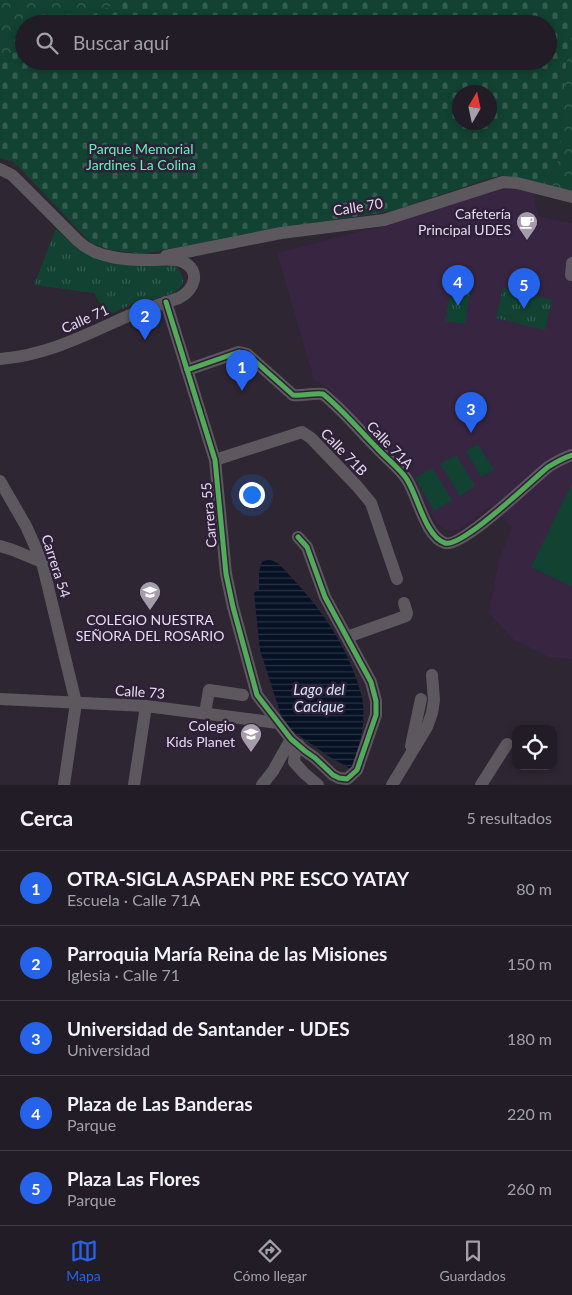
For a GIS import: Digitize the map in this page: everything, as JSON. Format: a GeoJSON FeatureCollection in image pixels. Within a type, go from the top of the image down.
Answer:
{"type":"FeatureCollection","features":[{"type":"Feature","properties":{"kind":"street","name":"Calle 70"},"geometry":{"type":"LineString","coordinates":[[0,169],[12,175],[83,246],[103,255],[144,260],[169,260]]}},
{"type":"Feature","properties":{"kind":"street","name":"Calle 70"},"geometry":{"type":"LineString","coordinates":[[144,260],[281,233],[384,220],[503,182],[517,183],[572,197]]}},
{"type":"Feature","properties":{"kind":"street"},"geometry":{"type":"LineString","coordinates":[[179,298],[192,287],[198,250]]}},
{"type":"Feature","properties":{"kind":"street"},"geometry":{"type":"LineString","coordinates":[[169,260],[182,262],[187,265],[191,270],[194,281]]}},
{"type":"Feature","properties":{"kind":"street"},"geometry":{"type":"LineString","coordinates":[[169,260],[182,266],[186,271],[186,287],[179,298]]}},
{"type":"Feature","properties":{"kind":"street","name":"Calle 71"},"geometry":{"type":"LineString","coordinates":[[0,359],[30,355],[53,348],[86,336],[129,316],[179,298]]}},
{"type":"Feature","properties":{"kind":"street","name":"Carrera 55"},"geometry":{"type":"LineString","coordinates":[[166,302],[215,460],[224,555],[233,607],[257,694],[278,723],[298,745],[334,775],[347,779],[357,770],[376,715],[376,701],[371,682],[325,597],[307,547],[298,537]]}},
{"type":"Feature","properties":{"kind":"street","name":"Calle 71A"},"geometry":{"type":"LineString","coordinates":[[187,370],[239,352],[247,354],[293,395],[323,394],[407,479],[432,532],[445,543],[458,540],[502,508],[557,461],[572,455]]}},
{"type":"Feature","properties":{"kind":"street","name":"Calle 71B"},"geometry":{"type":"LineString","coordinates":[[215,460],[302,432],[311,438],[371,503],[397,579]]}},
{"type":"Feature","properties":{"kind":"street","name":"Carrera 54"},"geometry":{"type":"LineString","coordinates":[[0,481],[26,526],[42,562],[76,703],[64,785]]}},
{"type":"Feature","properties":{"kind":"street"},"geometry":{"type":"LineString","coordinates":[[0,546],[42,562]]}},
{"type":"Feature","properties":{"kind":"street"},"geometry":{"type":"LineString","coordinates":[[347,637],[406,616],[404,603]]}},
{"type":"Feature","properties":{"kind":"street"},"geometry":{"type":"LineString","coordinates":[[392,785],[426,727],[432,713],[434,700],[432,675]]}},
{"type":"Feature","properties":{"kind":"street"},"geometry":{"type":"LineString","coordinates":[[205,713],[209,690],[243,695]]}},
{"type":"Feature","properties":{"kind":"street","name":"Calle 73"},"geometry":{"type":"LineString","coordinates":[[0,699],[146,706],[278,723]]}},
{"type":"Feature","properties":{"kind":"street"},"geometry":{"type":"LineString","coordinates":[[410,753],[420,699]]}},
{"type":"Feature","properties":{"kind":"street"},"geometry":{"type":"LineString","coordinates":[[134,785],[146,706]]}},
{"type":"Feature","properties":{"kind":"street"},"geometry":{"type":"LineString","coordinates":[[481,785],[507,744]]}},
{"type":"Feature","properties":{"kind":"street"},"geometry":{"type":"LineString","coordinates":[[298,745],[293,758],[294,762],[318,785]]}},
{"type":"Feature","properties":{"kind":"street"},"geometry":{"type":"LineString","coordinates":[[262,785],[298,745]]}},
{"type":"Feature","properties":{"kind":"shaded area"},"geometry":{"type":"Polygon","coordinates":[[[515,187],[534,191],[535,205],[539,216],[572,223],[572,659],[549,657],[514,640],[489,613],[499,559],[512,528],[491,506],[459,530],[444,529],[437,524],[410,477],[329,389],[314,380],[277,253],[382,226],[497,188],[515,187]]]}},
{"type":"Feature","properties":{"kind":"green space"},"geometry":{"type":"Polygon","coordinates":[[[0,0],[117,0],[119,2],[92,15],[15,15],[15,51],[0,58],[0,0]]]}},
{"type":"Feature","properties":{"kind":"green space","name":"Parque Memorial Jardines La Colina"},"geometry":{"type":"Polygon","coordinates":[[[117,0],[572,0],[572,34],[566,65],[560,156],[545,184],[502,176],[494,177],[392,211],[269,230],[142,254],[111,250],[93,244],[20,168],[11,161],[0,158],[0,58],[15,51],[15,70],[557,70],[557,15],[92,15],[119,2],[117,0]]]}},
{"type":"Feature","properties":{"kind":"green space"},"geometry":{"type":"Polygon","coordinates":[[[572,34],[572,193],[545,184],[560,156],[566,65],[572,34]]]}},
{"type":"Feature","properties":{"kind":"green space"},"geometry":{"type":"Polygon","coordinates":[[[56,229],[79,250],[95,257],[175,266],[182,275],[183,283],[172,294],[132,304],[107,316],[94,293],[34,285],[56,229]]]}},
{"type":"Feature","properties":{"kind":"green space"},"geometry":{"type":"Polygon","coordinates":[[[503,288],[552,300],[545,330],[496,318],[503,288]]]}},
{"type":"Feature","properties":{"kind":"green space"},"geometry":{"type":"Polygon","coordinates":[[[451,289],[470,292],[465,324],[445,321],[451,289]]]}},
{"type":"Feature","properties":{"kind":"green space"},"geometry":{"type":"Polygon","coordinates":[[[478,444],[494,470],[481,477],[466,451],[478,444]]]}},
{"type":"Feature","properties":{"kind":"green space"},"geometry":{"type":"Polygon","coordinates":[[[456,455],[475,486],[460,496],[440,464],[456,455]]]}},
{"type":"Feature","properties":{"kind":"green space"},"geometry":{"type":"Polygon","coordinates":[[[432,468],[452,500],[434,511],[415,478],[432,468]]]}},
{"type":"Feature","properties":{"kind":"green space"},"geometry":{"type":"Polygon","coordinates":[[[572,485],[572,587],[531,567],[572,485]]]}},
{"type":"Feature","properties":{"kind":"water","name":"Lago del Cacique"},"geometry":{"type":"Polygon","coordinates":[[[269,559],[279,564],[325,618],[351,664],[363,703],[361,735],[353,767],[349,768],[330,757],[291,730],[282,718],[260,650],[254,593],[259,589],[259,571],[262,562],[269,559]]]}},
{"type":"Feature","properties":{"kind":"cycle path"},"geometry":{"type":"LineString","coordinates":[[166,302],[215,460],[226,574],[257,695],[291,739],[333,775],[347,779],[357,770],[376,715],[376,701],[371,682],[325,597],[307,547],[298,537]]}},
{"type":"Feature","properties":{"kind":"cycle path"},"geometry":{"type":"LineString","coordinates":[[187,370],[239,352],[247,354],[293,395],[323,394],[403,474],[410,485],[427,524],[438,539],[445,543],[454,542],[481,525],[548,467],[572,455]]}},
{"type":"Feature","properties":{"kind":"place","name":"Cafetería Principal UDES"},"geometry":{"type":"Point","coordinates":[527,241]}},
{"type":"Feature","properties":{"kind":"place","name":"Plaza de Las Banderas"},"geometry":{"type":"Point","coordinates":[458,306]}},
{"type":"Feature","properties":{"kind":"place","name":"Plaza Las Flores"},"geometry":{"type":"Point","coordinates":[524,309]}},
{"type":"Feature","properties":{"kind":"place","name":"Parroquia María Reina de las Misiones"},"geometry":{"type":"Point","coordinates":[145,340]}},
{"type":"Feature","properties":{"kind":"place","name":"OTRA-SIGLA ASPAEN PRE ESCO YATAY"},"geometry":{"type":"Point","coordinates":[242,391]}},
{"type":"Feature","properties":{"kind":"place","name":"Universidad de Santander - UDES"},"geometry":{"type":"Point","coordinates":[471,433]}},
{"type":"Feature","properties":{"kind":"place","name":"COLEGIO NUESTRA SEÑORA DEL ROSARIO"},"geometry":{"type":"Point","coordinates":[150,611]}},
{"type":"Feature","properties":{"kind":"place","name":"Colegio Kids Planet"},"geometry":{"type":"Point","coordinates":[251,753]}}]}
